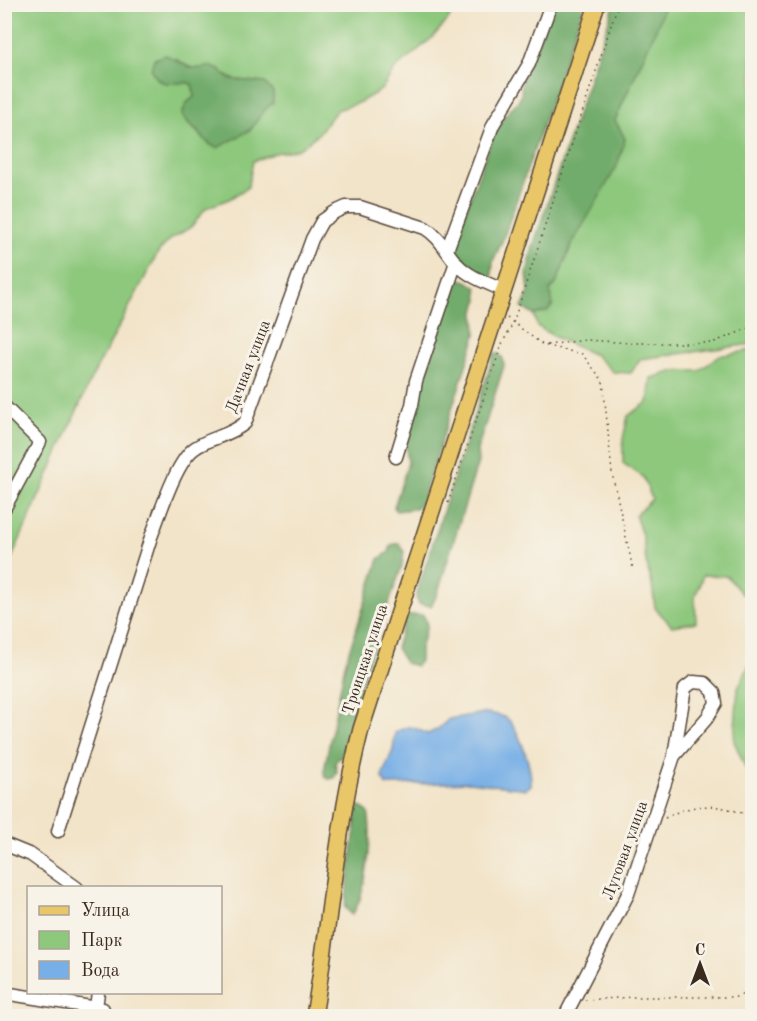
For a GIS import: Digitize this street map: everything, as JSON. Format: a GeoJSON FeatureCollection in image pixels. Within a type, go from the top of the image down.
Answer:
{"type":"FeatureCollection","features":[{"type":"Feature","properties":{"kind":"main road","name":"Троицкая улица"},"geometry":{"type":"LineString","coordinates":[[314,1017],[350,773],[379,672],[597,4]]}},
{"type":"Feature","properties":{"kind":"street"},"geometry":{"type":"LineString","coordinates":[[447,250],[493,125],[529,64],[551,4]]}},
{"type":"Feature","properties":{"kind":"street","name":"Дачная улица"},"geometry":{"type":"LineString","coordinates":[[58,831],[167,495],[183,461],[192,450],[245,423],[312,239],[322,221],[346,207],[360,207],[425,228],[435,234],[456,262],[471,275],[503,290]]}},
{"type":"Feature","properties":{"kind":"street"},"geometry":{"type":"LineString","coordinates":[[396,457],[412,405],[416,381],[456,262]]}},
{"type":"Feature","properties":{"kind":"street"},"geometry":{"type":"LineString","coordinates":[[4,406],[40,442],[4,509]]}},
{"type":"Feature","properties":{"kind":"street","name":"Луговая улица"},"geometry":{"type":"LineString","coordinates":[[565,1017],[628,894],[674,756],[686,688],[693,682],[705,683],[714,692],[716,703],[707,718],[674,756]]}},
{"type":"Feature","properties":{"kind":"street"},"geometry":{"type":"LineString","coordinates":[[4,844],[31,855],[74,886]]}},
{"type":"Feature","properties":{"kind":"street"},"geometry":{"type":"LineString","coordinates":[[4,993],[100,1009],[98,994]]}},
{"type":"Feature","properties":{"kind":"path"},"geometry":{"type":"LineString","coordinates":[[445,512],[502,344],[513,322],[618,4]]}},
{"type":"Feature","properties":{"kind":"path"},"geometry":{"type":"LineString","coordinates":[[494,317],[513,322],[543,345],[582,354],[603,381],[612,473],[633,569]]}},
{"type":"Feature","properties":{"kind":"path"},"geometry":{"type":"LineString","coordinates":[[543,345],[587,340],[630,343],[712,343],[753,327]]}},
{"type":"Feature","properties":{"kind":"path"},"geometry":{"type":"LineString","coordinates":[[651,825],[677,811],[698,805],[734,809],[753,817]]}},
{"type":"Feature","properties":{"kind":"path"},"geometry":{"type":"LineString","coordinates":[[572,1001],[634,997],[736,997],[749,992],[753,984]]}},
{"type":"Feature","properties":{"kind":"green space"},"geometry":{"type":"Polygon","coordinates":[[[5,5],[456,5],[448,20],[432,38],[394,70],[381,90],[360,102],[337,110],[318,134],[299,149],[275,153],[253,161],[248,187],[229,199],[206,208],[191,227],[171,239],[159,251],[91,379],[5,573],[5,5]],[[177,59],[180,81],[192,84],[195,96],[186,104],[189,125],[217,148],[238,135],[250,131],[262,110],[241,81],[219,71],[193,68],[177,59]]]}},
{"type":"Feature","properties":{"kind":"green space"},"geometry":{"type":"Polygon","coordinates":[[[552,5],[584,5],[504,237],[493,261],[492,276],[489,278],[470,270],[453,245],[497,125],[521,97],[522,80],[552,5]]]}},
{"type":"Feature","properties":{"kind":"green space"},"geometry":{"type":"Polygon","coordinates":[[[614,5],[664,5],[659,22],[615,120],[625,139],[617,166],[571,246],[556,284],[550,290],[553,305],[548,311],[534,315],[522,308],[529,292],[527,273],[533,246],[614,5]]]}},
{"type":"Feature","properties":{"kind":"green space"},"geometry":{"type":"Polygon","coordinates":[[[664,5],[752,5],[752,344],[640,359],[631,373],[613,372],[595,355],[537,326],[534,315],[548,311],[550,290],[556,284],[571,246],[625,139],[615,120],[659,22],[664,5]]]}},
{"type":"Feature","properties":{"kind":"green space"},"geometry":{"type":"Polygon","coordinates":[[[165,55],[191,67],[210,66],[221,71],[230,79],[265,83],[273,92],[273,103],[263,112],[251,129],[217,148],[207,142],[182,115],[186,104],[195,96],[192,84],[164,83],[151,70],[154,59],[165,55]]]}},
{"type":"Feature","properties":{"kind":"green space"},"geometry":{"type":"Polygon","coordinates":[[[456,278],[467,281],[477,288],[476,335],[421,504],[413,509],[396,511],[394,507],[408,463],[405,439],[456,278]]]}},
{"type":"Feature","properties":{"kind":"green space"},"geometry":{"type":"Polygon","coordinates":[[[752,350],[752,595],[742,594],[727,576],[703,575],[695,597],[696,622],[672,626],[655,608],[643,538],[635,515],[652,499],[643,477],[623,463],[623,439],[628,416],[648,402],[651,378],[675,371],[699,371],[719,356],[752,350]]]}},
{"type":"Feature","properties":{"kind":"green space"},"geometry":{"type":"Polygon","coordinates":[[[494,354],[499,354],[504,366],[477,450],[478,462],[437,595],[431,606],[419,604],[416,598],[418,589],[494,354]]]}},
{"type":"Feature","properties":{"kind":"green space"},"geometry":{"type":"Polygon","coordinates":[[[399,543],[404,552],[402,566],[364,674],[341,757],[335,762],[337,772],[334,778],[329,779],[325,777],[324,771],[345,664],[379,559],[389,552],[391,545],[399,543]]]}},
{"type":"Feature","properties":{"kind":"green space"},"geometry":{"type":"Polygon","coordinates":[[[411,615],[423,615],[427,626],[420,648],[420,661],[416,666],[405,663],[396,648],[405,618],[411,615]]]}},
{"type":"Feature","properties":{"kind":"green space"},"geometry":{"type":"Polygon","coordinates":[[[752,659],[752,772],[747,771],[734,741],[738,688],[752,659]]]}},
{"type":"Feature","properties":{"kind":"green space"},"geometry":{"type":"Polygon","coordinates":[[[358,805],[368,812],[370,836],[368,865],[362,894],[352,915],[345,907],[358,805]]]}},
{"type":"Feature","properties":{"kind":"water"},"geometry":{"type":"Polygon","coordinates":[[[485,713],[503,717],[510,721],[515,730],[530,770],[531,785],[526,789],[469,782],[386,785],[382,776],[393,750],[395,733],[411,727],[428,734],[449,719],[485,713]]]}}]}
